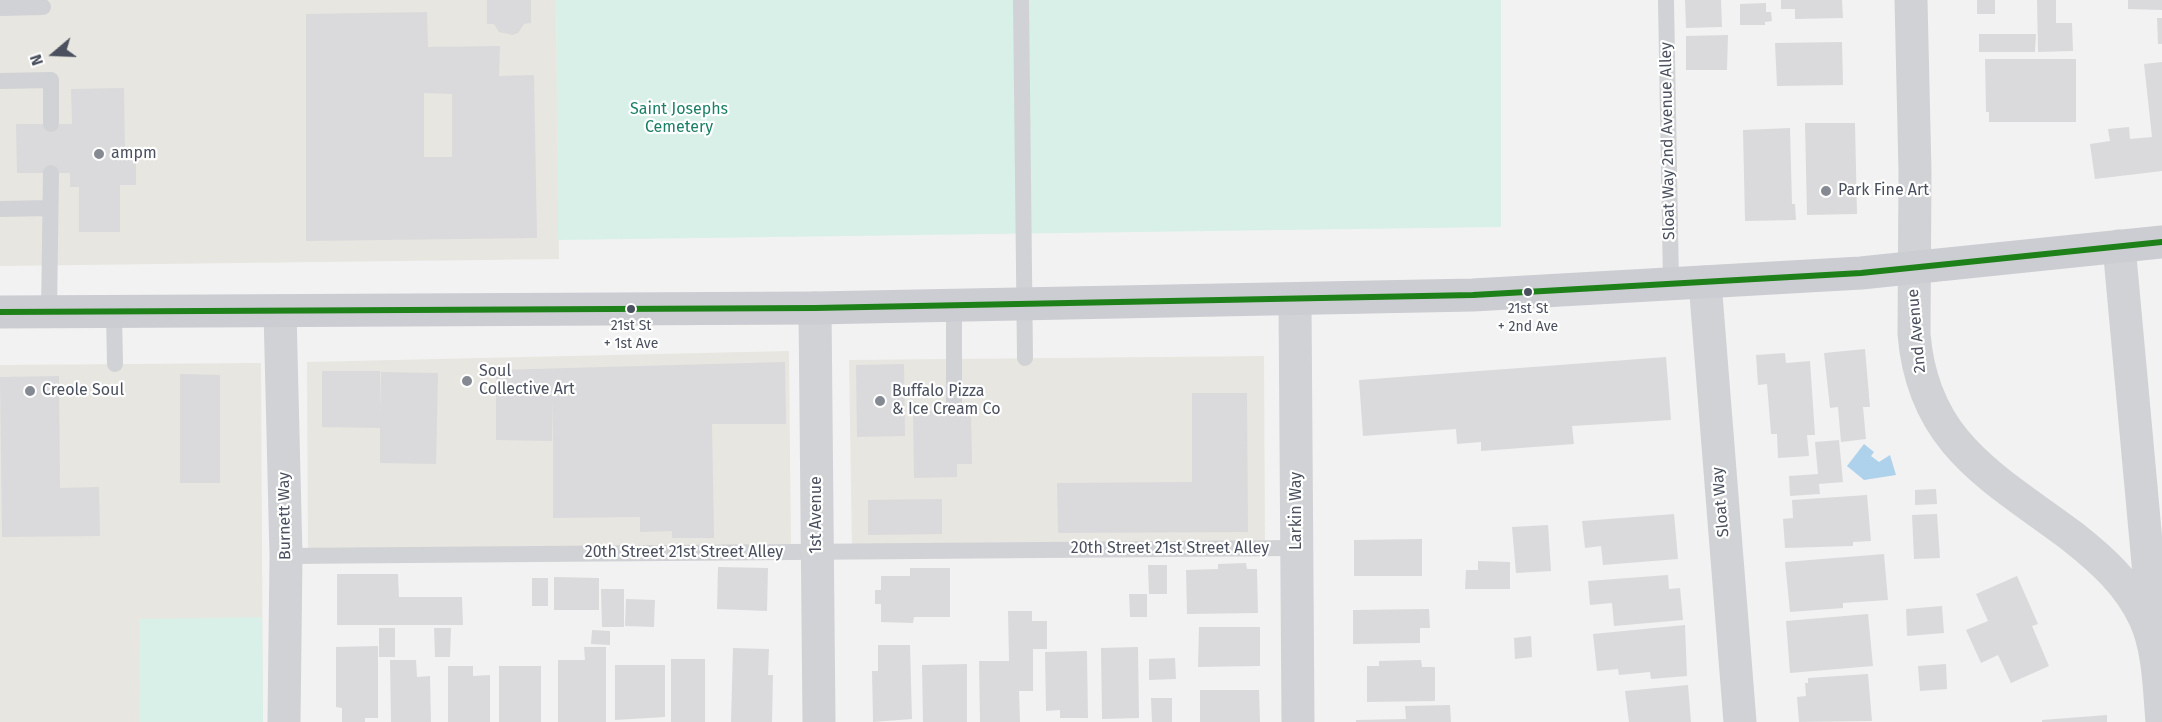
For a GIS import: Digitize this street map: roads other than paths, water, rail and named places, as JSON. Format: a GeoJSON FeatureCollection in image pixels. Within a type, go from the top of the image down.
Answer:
{"type":"FeatureCollection","features":[{"type":"Feature","properties":{"kind":"main road"},"geometry":{"type":"LineString","coordinates":[[0,312],[815,308],[1295,301],[1473,295],[1851,273],[2162,242]]}},
{"type":"Feature","properties":{"kind":"street","name":"2nd Avenue"},"geometry":{"type":"LineString","coordinates":[[1911,0],[1915,172],[1913,266],[1916,355],[1921,380],[1935,415],[1945,431],[1977,466],[2079,542],[2117,576],[2145,618],[2154,646],[2158,674]]}},
{"type":"Feature","properties":{"kind":"street","name":"2nd Avenue"},"geometry":{"type":"LineString","coordinates":[[2119,246],[2162,722]]}},
{"type":"Feature","properties":{"kind":"street","name":"Sloat Way"},"geometry":{"type":"LineString","coordinates":[[1705,282],[1740,722]]}},
{"type":"Feature","properties":{"kind":"street","name":"Larkin Way"},"geometry":{"type":"LineString","coordinates":[[1295,301],[1298,722]]}},
{"type":"Feature","properties":{"kind":"street","name":"1st Avenue"},"geometry":{"type":"LineString","coordinates":[[815,308],[819,722]]}},
{"type":"Feature","properties":{"kind":"street","name":"Burnett Way"},"geometry":{"type":"LineString","coordinates":[[280,311],[286,556],[284,722]]}},
{"type":"Feature","properties":{"kind":"lane"},"geometry":{"type":"LineString","coordinates":[[1021,0],[1025,358]]}},
{"type":"Feature","properties":{"kind":"lane","name":"Sloat Way 2nd Avenue Alley"},"geometry":{"type":"LineString","coordinates":[[1666,0],[1671,283]]}},
{"type":"Feature","properties":{"kind":"lane"},"geometry":{"type":"LineString","coordinates":[[0,8],[43,7]]}},
{"type":"Feature","properties":{"kind":"lane"},"geometry":{"type":"LineString","coordinates":[[0,81],[51,80],[51,124]]}},
{"type":"Feature","properties":{"kind":"lane"},"geometry":{"type":"LineString","coordinates":[[49,311],[51,173]]}},
{"type":"Feature","properties":{"kind":"lane"},"geometry":{"type":"LineString","coordinates":[[0,209],[50,208]]}},
{"type":"Feature","properties":{"kind":"lane"},"geometry":{"type":"LineString","coordinates":[[954,306],[954,403]]}},
{"type":"Feature","properties":{"kind":"lane"},"geometry":{"type":"LineString","coordinates":[[114,312],[115,364]]}},
{"type":"Feature","properties":{"kind":"lane","name":"20th Street 21st Street Alley"},"geometry":{"type":"LineString","coordinates":[[286,556],[1297,548]]}},
{"type":"Feature","properties":{"kind":"water"},"geometry":{"type":"Polygon","coordinates":[[[1864,444],[1874,452],[1871,456],[1879,462],[1890,455],[1896,475],[1864,480],[1847,466],[1864,444]]]}},
{"type":"Feature","properties":{"kind":"place","name":"ampm"},"geometry":{"type":"Point","coordinates":[99,154]}},
{"type":"Feature","properties":{"kind":"place","name":"Park Fine Art"},"geometry":{"type":"Point","coordinates":[1826,191]}},
{"type":"Feature","properties":{"kind":"place","name":"21st St + 2nd Ave"},"geometry":{"type":"Point","coordinates":[1528,292]}},
{"type":"Feature","properties":{"kind":"place","name":"21st St + 1st Ave"},"geometry":{"type":"Point","coordinates":[631,309]}},
{"type":"Feature","properties":{"kind":"place","name":"Soul Collective Art"},"geometry":{"type":"Point","coordinates":[467,381]}},
{"type":"Feature","properties":{"kind":"place","name":"Creole Soul"},"geometry":{"type":"Point","coordinates":[30,391]}},
{"type":"Feature","properties":{"kind":"place","name":"Buffalo Pizza & Ice Cream Co"},"geometry":{"type":"Point","coordinates":[880,401]}},
{"type":"Feature","properties":{"kind":"park label","name":"Saint Josephs Cemetery"},"geometry":{"type":"Point","coordinates":[679,119]}}]}
